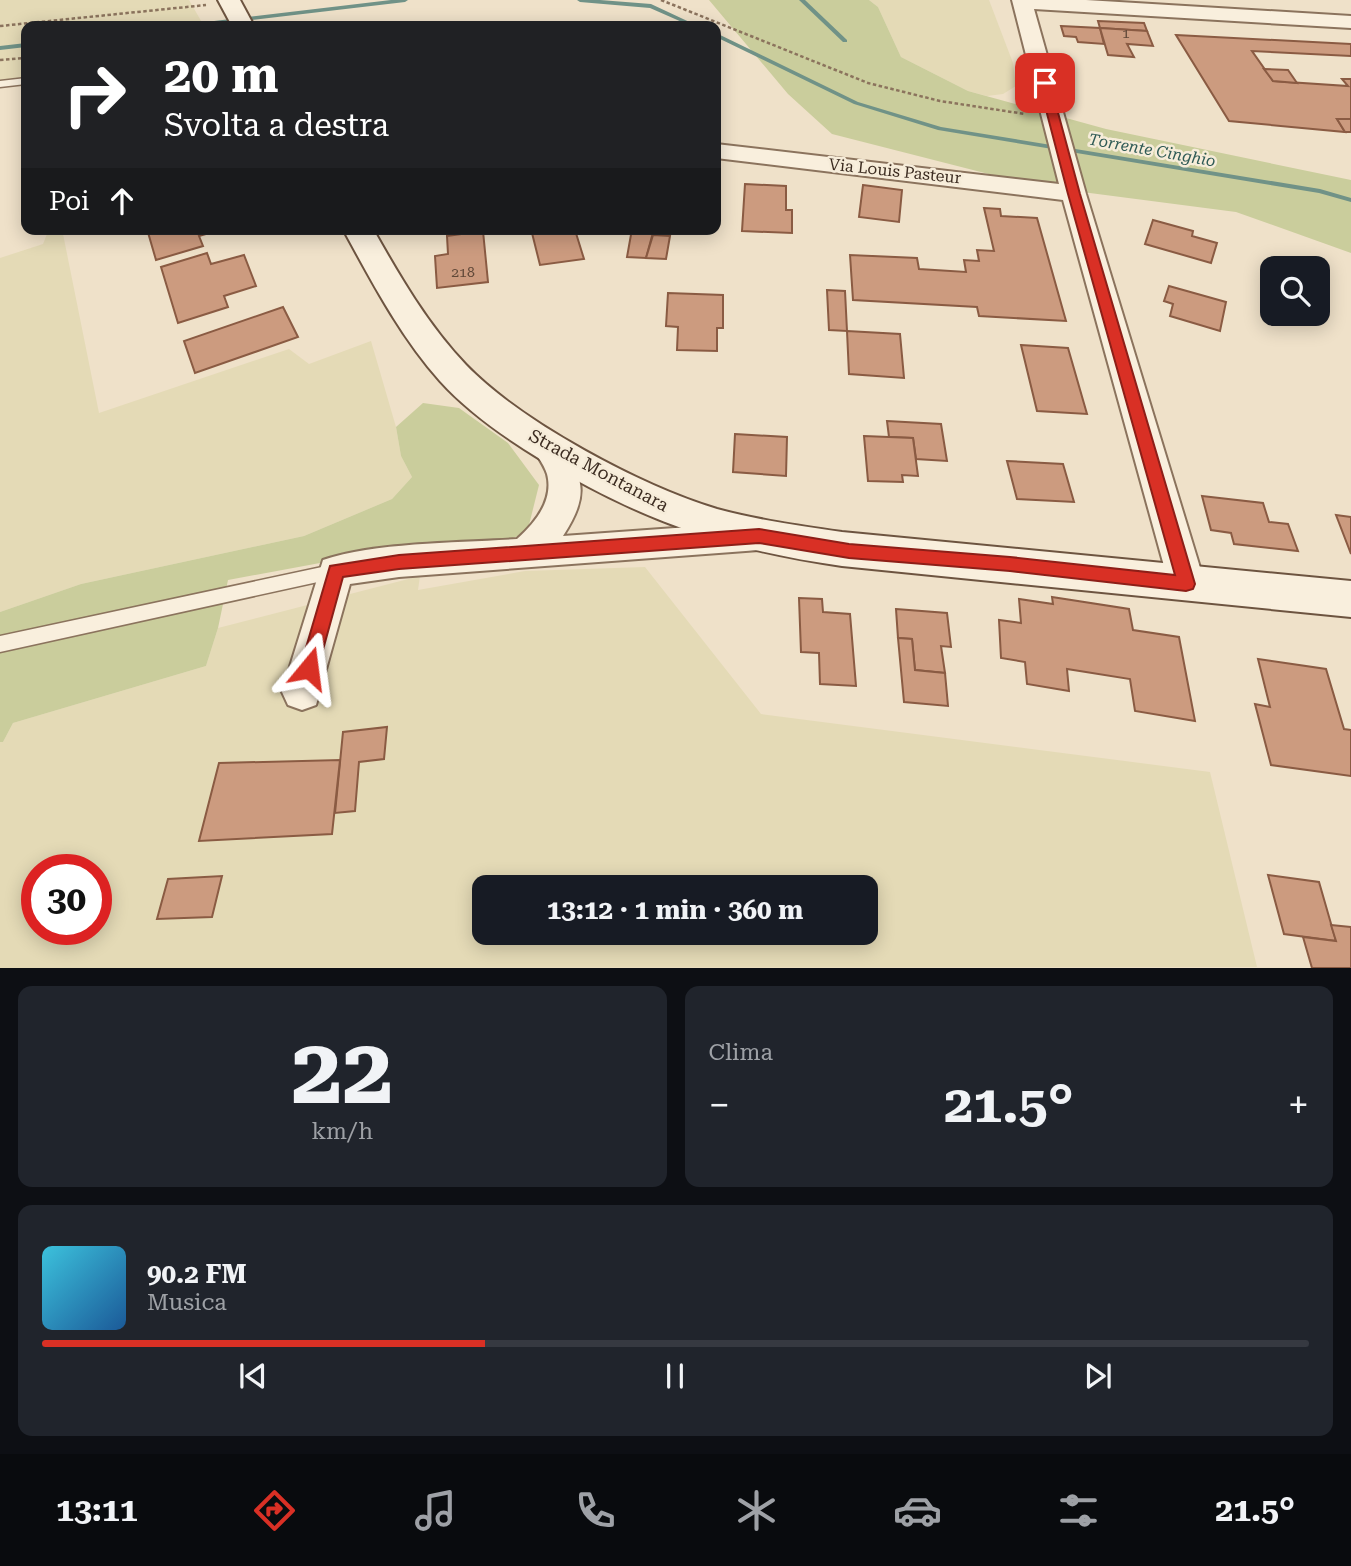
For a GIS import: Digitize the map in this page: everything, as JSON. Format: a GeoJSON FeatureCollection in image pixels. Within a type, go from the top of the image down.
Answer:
{"type":"FeatureCollection","features":[{"type":"Feature","properties":{"kind":"main road"},"geometry":{"type":"LineString","coordinates":[[230,1],[240,21]]}},
{"type":"Feature","properties":{"kind":"main road","name":"Strada Montanara"},"geometry":{"type":"LineString","coordinates":[[361,235],[404,308],[455,374],[514,424],[546,444],[627,490],[678,512],[759,536],[849,551],[1010,564],[1351,599]]}},
{"type":"Feature","properties":{"kind":"street"},"geometry":{"type":"LineString","coordinates":[[1186,584],[1071,180],[1043,112],[1022,1],[1351,22]]}},
{"type":"Feature","properties":{"kind":"street","name":"Via Louis Pasteur"},"geometry":{"type":"LineString","coordinates":[[721,152],[967,179],[1071,180]]}},
{"type":"Feature","properties":{"kind":"street"},"geometry":{"type":"LineString","coordinates":[[525,553],[548,533],[561,508],[564,476],[546,444]]}},
{"type":"Feature","properties":{"kind":"street"},"geometry":{"type":"LineString","coordinates":[[302,692],[336,571],[399,562],[759,536]]}},
{"type":"Feature","properties":{"kind":"lane"},"geometry":{"type":"LineString","coordinates":[[0,84],[21,82]]}},
{"type":"Feature","properties":{"kind":"lane"},"geometry":{"type":"LineString","coordinates":[[0,644],[336,571]]}},
{"type":"Feature","properties":{"kind":"path"},"geometry":{"type":"LineString","coordinates":[[661,0],[713,21]]}},
{"type":"Feature","properties":{"kind":"path"},"geometry":{"type":"LineString","coordinates":[[46,21],[230,1]]}},
{"type":"Feature","properties":{"kind":"path"},"geometry":{"type":"LineString","coordinates":[[0,26],[21,24]]}},
{"type":"Feature","properties":{"kind":"path"},"geometry":{"type":"LineString","coordinates":[[721,24],[868,83],[940,101],[1043,112]]}},
{"type":"Feature","properties":{"kind":"path"},"geometry":{"type":"LineString","coordinates":[[0,60],[21,58]]}},
{"type":"Feature","properties":{"kind":"shaded area"},"geometry":{"type":"Polygon","coordinates":[[[0,0],[189,0],[201,21],[21,21],[21,79],[0,81],[0,0]]]}},
{"type":"Feature","properties":{"kind":"shaded area"},"geometry":{"type":"Polygon","coordinates":[[[869,0],[989,0],[1013,63],[1016,86],[1003,94],[987,96],[968,91],[901,57],[878,7],[869,0]]]}},
{"type":"Feature","properties":{"kind":"shaded area"},"geometry":{"type":"Polygon","coordinates":[[[47,235],[63,235],[99,413],[289,349],[309,364],[371,341],[396,427],[401,456],[412,477],[392,499],[304,536],[81,584],[0,612],[0,258],[43,244],[47,235]]]}},
{"type":"Feature","properties":{"kind":"shaded area"},"geometry":{"type":"Polygon","coordinates":[[[645,567],[761,714],[1210,772],[1257,967],[0,968],[0,742],[3,742],[13,723],[206,666],[218,628],[420,576],[418,590],[525,571],[645,567]]]}},
{"type":"Feature","properties":{"kind":"green space"},"geometry":{"type":"Polygon","coordinates":[[[709,0],[869,0],[878,7],[901,57],[968,91],[1106,129],[1351,180],[1351,253],[1236,212],[1036,186],[832,134],[788,94],[709,0]]]}},
{"type":"Feature","properties":{"kind":"green space"},"geometry":{"type":"Polygon","coordinates":[[[423,403],[459,408],[508,443],[539,485],[527,533],[489,546],[413,551],[320,563],[228,580],[218,628],[206,666],[13,723],[3,742],[0,742],[0,612],[81,584],[304,536],[392,499],[412,477],[401,456],[396,427],[423,403]]]}},
{"type":"Feature","properties":{"kind":"building"},"geometry":{"type":"Polygon","coordinates":[[[1098,21],[1144,23],[1147,31],[1100,28],[1098,21]]]}},
{"type":"Feature","properties":{"kind":"building"},"geometry":{"type":"Polygon","coordinates":[[[1061,26],[1100,28],[1104,44],[1078,42],[1076,37],[1064,36],[1061,26]]]}},
{"type":"Feature","properties":{"kind":"building"},"geometry":{"type":"Polygon","coordinates":[[[1100,28],[1147,31],[1153,46],[1127,44],[1134,57],[1108,55],[1100,28]]]}},
{"type":"Feature","properties":{"kind":"building"},"geometry":{"type":"Polygon","coordinates":[[[1176,35],[1351,44],[1351,56],[1252,51],[1273,81],[1348,86],[1342,79],[1351,79],[1351,119],[1337,119],[1345,132],[1229,121],[1176,35]]]}},
{"type":"Feature","properties":{"kind":"building"},"geometry":{"type":"Polygon","coordinates":[[[1264,69],[1288,70],[1297,83],[1273,81],[1264,69]]]}},
{"type":"Feature","properties":{"kind":"building"},"geometry":{"type":"Polygon","coordinates":[[[1337,119],[1351,119],[1351,132],[1345,132],[1337,119]]]}},
{"type":"Feature","properties":{"kind":"building"},"geometry":{"type":"Polygon","coordinates":[[[745,184],[786,186],[786,210],[792,210],[792,233],[742,231],[745,184]]]}},
{"type":"Feature","properties":{"kind":"building"},"geometry":{"type":"Polygon","coordinates":[[[863,185],[902,190],[899,222],[859,217],[863,185]]]}},
{"type":"Feature","properties":{"kind":"building"},"geometry":{"type":"Polygon","coordinates":[[[984,208],[1000,209],[1001,216],[1037,218],[1066,321],[979,316],[977,307],[853,300],[850,255],[917,258],[919,269],[966,272],[964,260],[979,261],[977,250],[994,251],[984,208]]]}},
{"type":"Feature","properties":{"kind":"building"},"geometry":{"type":"Polygon","coordinates":[[[1153,220],[1193,231],[1192,236],[1217,243],[1211,263],[1145,244],[1153,220]]]}},
{"type":"Feature","properties":{"kind":"building"},"geometry":{"type":"Polygon","coordinates":[[[149,235],[202,235],[199,236],[203,246],[156,260],[149,235]]]}},
{"type":"Feature","properties":{"kind":"building"},"geometry":{"type":"Polygon","coordinates":[[[483,235],[488,282],[437,288],[435,256],[448,254],[447,236],[483,235]]]}},
{"type":"Feature","properties":{"kind":"building"},"geometry":{"type":"Polygon","coordinates":[[[532,235],[577,235],[584,259],[540,265],[532,235]]]}},
{"type":"Feature","properties":{"kind":"building"},"geometry":{"type":"Polygon","coordinates":[[[631,235],[652,235],[646,258],[627,257],[631,235]]]}},
{"type":"Feature","properties":{"kind":"building"},"geometry":{"type":"Polygon","coordinates":[[[653,235],[670,236],[666,259],[646,258],[653,235]]]}},
{"type":"Feature","properties":{"kind":"building"},"geometry":{"type":"Polygon","coordinates":[[[207,253],[211,264],[244,255],[256,286],[224,296],[228,307],[178,323],[161,267],[207,253]]]}},
{"type":"Feature","properties":{"kind":"building"},"geometry":{"type":"Polygon","coordinates":[[[1169,286],[1226,302],[1220,331],[1170,316],[1173,304],[1164,301],[1169,286]]]}},
{"type":"Feature","properties":{"kind":"building"},"geometry":{"type":"Polygon","coordinates":[[[827,290],[845,291],[847,331],[829,330],[827,290]]]}},
{"type":"Feature","properties":{"kind":"building"},"geometry":{"type":"Polygon","coordinates":[[[668,293],[723,295],[723,328],[717,328],[717,351],[677,350],[678,327],[666,326],[668,293]]]}},
{"type":"Feature","properties":{"kind":"building"},"geometry":{"type":"Polygon","coordinates":[[[283,307],[298,337],[195,373],[184,341],[283,307]]]}},
{"type":"Feature","properties":{"kind":"building"},"geometry":{"type":"Polygon","coordinates":[[[847,331],[900,334],[904,378],[849,374],[847,331]]]}},
{"type":"Feature","properties":{"kind":"building"},"geometry":{"type":"Polygon","coordinates":[[[1021,345],[1068,348],[1087,414],[1037,411],[1021,345]]]}},
{"type":"Feature","properties":{"kind":"building"},"geometry":{"type":"Polygon","coordinates":[[[887,421],[941,424],[947,461],[916,459],[913,438],[889,437],[887,421]]]}},
{"type":"Feature","properties":{"kind":"building"},"geometry":{"type":"Polygon","coordinates":[[[735,434],[787,437],[786,476],[733,472],[735,434]]]}},
{"type":"Feature","properties":{"kind":"building"},"geometry":{"type":"Polygon","coordinates":[[[864,436],[913,438],[918,476],[902,475],[903,482],[868,481],[864,436]]]}},
{"type":"Feature","properties":{"kind":"building"},"geometry":{"type":"Polygon","coordinates":[[[1007,461],[1063,464],[1074,502],[1017,499],[1007,461]]]}},
{"type":"Feature","properties":{"kind":"building"},"geometry":{"type":"Polygon","coordinates":[[[1202,496],[1263,503],[1269,522],[1288,524],[1298,551],[1234,544],[1231,533],[1211,530],[1202,496]]]}},
{"type":"Feature","properties":{"kind":"building"},"geometry":{"type":"Polygon","coordinates":[[[1336,515],[1351,517],[1351,554],[1336,515]]]}},
{"type":"Feature","properties":{"kind":"building"},"geometry":{"type":"Polygon","coordinates":[[[1052,597],[1129,609],[1133,630],[1179,637],[1195,721],[1135,711],[1130,679],[1067,669],[1069,691],[1027,684],[1025,662],[1001,658],[999,620],[1021,623],[1019,599],[1053,604],[1052,597]]]}},
{"type":"Feature","properties":{"kind":"building"},"geometry":{"type":"Polygon","coordinates":[[[799,598],[822,599],[823,612],[850,614],[856,686],[820,684],[819,653],[801,652],[799,598]]]}},
{"type":"Feature","properties":{"kind":"building"},"geometry":{"type":"Polygon","coordinates":[[[896,609],[947,613],[951,647],[941,646],[945,673],[915,670],[912,639],[898,638],[896,609]]]}},
{"type":"Feature","properties":{"kind":"building"},"geometry":{"type":"Polygon","coordinates":[[[898,638],[912,639],[915,670],[945,673],[948,706],[904,702],[898,638]]]}},
{"type":"Feature","properties":{"kind":"building"},"geometry":{"type":"Polygon","coordinates":[[[1258,659],[1326,669],[1344,729],[1351,730],[1351,776],[1271,765],[1255,704],[1270,707],[1258,659]]]}},
{"type":"Feature","properties":{"kind":"building"},"geometry":{"type":"Polygon","coordinates":[[[387,727],[384,759],[359,762],[355,811],[335,813],[343,732],[387,727]]]}},
{"type":"Feature","properties":{"kind":"building"},"geometry":{"type":"Polygon","coordinates":[[[340,760],[332,834],[199,841],[219,763],[340,760]]]}},
{"type":"Feature","properties":{"kind":"building"},"geometry":{"type":"Polygon","coordinates":[[[1268,875],[1319,882],[1336,941],[1284,934],[1268,875]]]}},
{"type":"Feature","properties":{"kind":"building"},"geometry":{"type":"Polygon","coordinates":[[[222,876],[212,917],[157,919],[168,879],[222,876]]]}},
{"type":"Feature","properties":{"kind":"building"},"geometry":{"type":"Polygon","coordinates":[[[1331,925],[1351,927],[1351,968],[1312,968],[1303,937],[1336,941],[1331,925]]]}},
{"type":"Feature","properties":{"kind":"waterway","name":"Torrente Cinghio"},"geometry":{"type":"LineString","coordinates":[[231,21],[405,0]]}},
{"type":"Feature","properties":{"kind":"waterway","name":"Torrente Cinghio"},"geometry":{"type":"LineString","coordinates":[[580,0],[651,6],[684,21]]}},
{"type":"Feature","properties":{"kind":"waterway","name":"Torrente Cinghio"},"geometry":{"type":"LineString","coordinates":[[802,0],[845,41]]}},
{"type":"Feature","properties":{"kind":"waterway","name":"Torrente Cinghio"},"geometry":{"type":"LineString","coordinates":[[721,37],[856,103],[940,129],[1320,191],[1351,200]]}},
{"type":"Feature","properties":{"kind":"waterway","name":"Torrente Cinghio"},"geometry":{"type":"LineString","coordinates":[[0,48],[21,46]]}},
{"type":"Feature","properties":{"kind":"route"},"geometry":{"type":"LineString","coordinates":[[309,668],[336,571],[399,562],[759,536],[849,551],[1010,564],[1186,584],[1074,194],[1045,83]]}}]}
